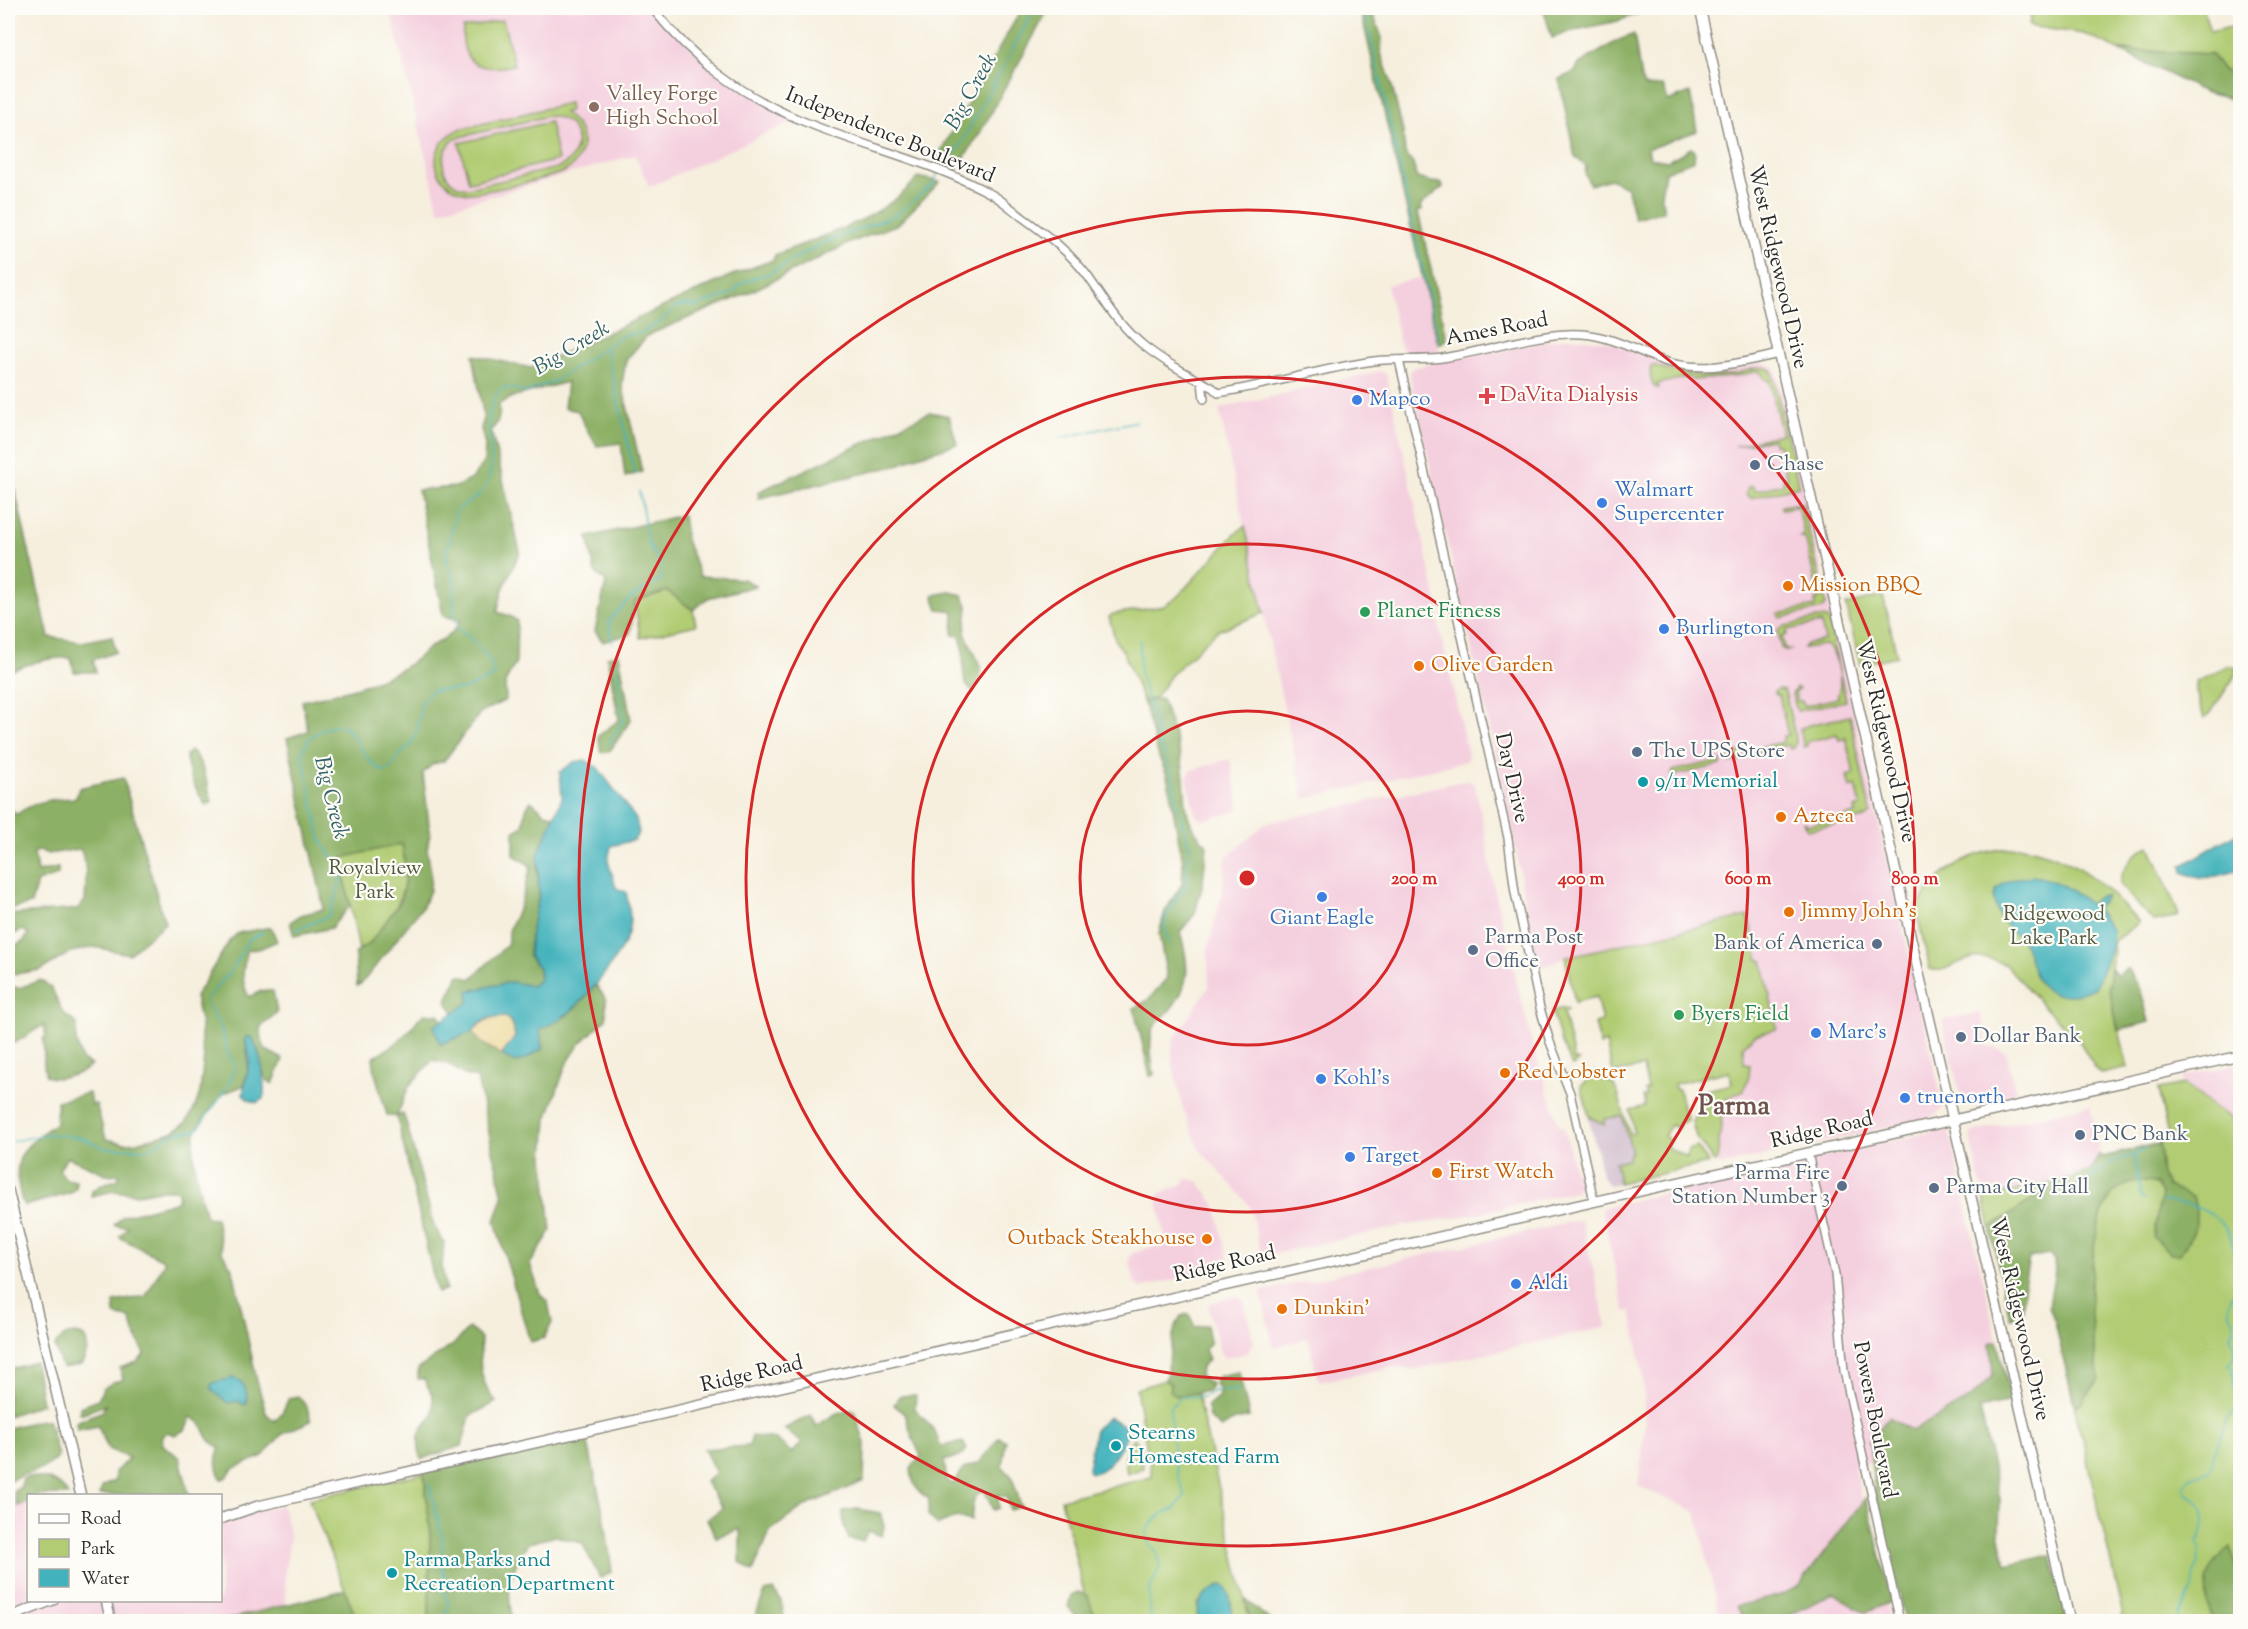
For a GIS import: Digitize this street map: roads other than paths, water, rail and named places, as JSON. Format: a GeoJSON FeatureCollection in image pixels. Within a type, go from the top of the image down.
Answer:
{"type":"FeatureCollection","features":[{"type":"Feature","properties":{"kind":"main road","name":"West Ridgewood Drive"},"geometry":{"type":"LineString","coordinates":[[1700,8],[1920,978],[2070,1622]]}},
{"type":"Feature","properties":{"kind":"main road","name":"Ridge Road"},"geometry":{"type":"LineString","coordinates":[[222,1518],[258,1506],[977,1340],[2241,1056]]}},
{"type":"Feature","properties":{"kind":"main road"},"geometry":{"type":"LineString","coordinates":[[8,1190],[81,1494]]}},
{"type":"Feature","properties":{"kind":"main road"},"geometry":{"type":"LineString","coordinates":[[8,1618],[48,1602]]}},
{"type":"Feature","properties":{"kind":"main road"},"geometry":{"type":"LineString","coordinates":[[106,1602],[111,1622]]}},
{"type":"Feature","properties":{"kind":"street","name":"Independence Boulevard"},"geometry":{"type":"LineString","coordinates":[[652,8],[693,54],[719,75],[751,95],[798,119],[938,171],[994,196],[1060,245],[1088,276],[1103,300],[1142,344],[1168,363],[1218,393]]}},
{"type":"Feature","properties":{"kind":"street","name":"Ames Road"},"geometry":{"type":"LineString","coordinates":[[1218,393],[1256,388],[1372,361],[1441,358],[1570,333],[1611,339],[1660,360],[1707,368],[1779,354]]}},
{"type":"Feature","properties":{"kind":"street","name":"Day Drive"},"geometry":{"type":"LineString","coordinates":[[1398,360],[1504,821],[1518,909],[1538,997],[1550,1042],[1570,1093],[1594,1201]]}},
{"type":"Feature","properties":{"kind":"street"},"geometry":{"type":"LineString","coordinates":[[1202,382],[1204,399]]}},
{"type":"Feature","properties":{"kind":"street","name":"Powers Boulevard"},"geometry":{"type":"LineString","coordinates":[[1808,1153],[1835,1274],[1844,1371],[1900,1622]]}},
{"type":"Feature","properties":{"kind":"water"},"geometry":{"type":"Polygon","coordinates":[[[585,760],[598,768],[636,819],[639,832],[634,840],[611,846],[608,861],[616,888],[626,892],[630,912],[630,923],[624,943],[610,966],[581,1001],[561,1018],[540,1029],[542,1049],[524,1060],[514,1062],[502,1055],[515,1037],[513,1025],[506,1017],[488,1018],[472,1032],[440,1044],[434,1026],[469,1002],[468,991],[511,982],[532,986],[540,979],[539,968],[529,956],[531,929],[539,896],[538,855],[562,798],[560,772],[574,762],[585,760]]]}},
{"type":"Feature","properties":{"kind":"water"},"geometry":{"type":"Polygon","coordinates":[[[2240,831],[2240,870],[2205,878],[2183,872],[2182,866],[2240,831]]]}},
{"type":"Feature","properties":{"kind":"water"},"geometry":{"type":"Polygon","coordinates":[[[2032,876],[2048,879],[2063,886],[2090,904],[2099,896],[2106,896],[2096,909],[2113,931],[2111,949],[2095,988],[2066,995],[2049,991],[2037,978],[2024,944],[1999,914],[1994,897],[1996,890],[2009,881],[2032,876]]]}},
{"type":"Feature","properties":{"kind":"water"},"geometry":{"type":"Polygon","coordinates":[[[247,1036],[252,1038],[255,1045],[263,1075],[264,1099],[256,1103],[247,1099],[243,1094],[250,1060],[245,1039],[247,1036]]]}},
{"type":"Feature","properties":{"kind":"water"},"geometry":{"type":"Polygon","coordinates":[[[233,1378],[245,1387],[247,1402],[245,1405],[238,1401],[228,1403],[211,1387],[212,1383],[233,1378]]]}},
{"type":"Feature","properties":{"kind":"water"},"geometry":{"type":"Polygon","coordinates":[[[1109,1417],[1129,1429],[1120,1449],[1110,1462],[1098,1471],[1089,1472],[1095,1429],[1109,1417]]]}},
{"type":"Feature","properties":{"kind":"water"},"geometry":{"type":"Polygon","coordinates":[[[1222,1585],[1226,1587],[1230,1598],[1234,1621],[1197,1621],[1202,1598],[1222,1585]]]}},
{"type":"Feature","properties":{"kind":"waterway","name":"Big Creek"},"geometry":{"type":"LineString","coordinates":[[940,168],[960,146],[1035,8]]}},
{"type":"Feature","properties":{"kind":"waterway"},"geometry":{"type":"LineString","coordinates":[[1364,8],[1439,342]]}},
{"type":"Feature","properties":{"kind":"waterway","name":"Big Creek"},"geometry":{"type":"LineString","coordinates":[[296,930],[329,916],[342,878],[335,861],[321,841],[302,754],[308,741],[322,730],[341,725],[353,736],[371,762],[384,771],[390,769],[400,754],[411,745],[417,731],[421,704],[429,693],[435,690],[465,689],[494,676],[491,662],[458,628],[454,617],[454,581],[447,561],[447,550],[457,509],[480,494],[486,486],[491,462],[490,411],[494,399],[502,388],[518,389],[524,393],[555,381],[624,335],[642,333],[660,322],[676,307],[689,304],[693,307],[732,294],[741,284],[768,274],[823,243],[896,215],[933,184],[938,173]]}},
{"type":"Feature","properties":{"kind":"waterway"},"geometry":{"type":"LineString","coordinates":[[606,347],[635,475]]}},
{"type":"Feature","properties":{"kind":"waterway"},"geometry":{"type":"LineString","coordinates":[[1060,438],[1137,421]]}},
{"type":"Feature","properties":{"kind":"waterway"},"geometry":{"type":"LineString","coordinates":[[612,643],[609,621],[631,597],[662,579],[660,562],[647,538],[639,491]]}},
{"type":"Feature","properties":{"kind":"waterway"},"geometry":{"type":"LineString","coordinates":[[1140,640],[1140,673],[1160,745],[1172,775],[1189,846],[1186,885],[1166,916],[1164,926],[1170,946]]}},
{"type":"Feature","properties":{"kind":"waterway"},"geometry":{"type":"LineString","coordinates":[[608,745],[624,719],[615,660]]}},
{"type":"Feature","properties":{"kind":"waterway","name":"Big Creek"},"geometry":{"type":"LineString","coordinates":[[13,1141],[50,1134],[82,1138],[104,1148],[149,1149],[173,1133],[197,1130],[224,1092],[235,1067],[227,1052],[221,1027],[206,999],[234,967],[248,940],[263,932]]}},
{"type":"Feature","properties":{"kind":"waterway"},"geometry":{"type":"LineString","coordinates":[[2144,1149],[2134,1155],[2141,1198],[2145,1200]]}},
{"type":"Feature","properties":{"kind":"waterway"},"geometry":{"type":"LineString","coordinates":[[2089,1182],[2096,1172],[2103,1170],[2111,1162],[2133,1155]]}},
{"type":"Feature","properties":{"kind":"waterway"},"geometry":{"type":"LineString","coordinates":[[2161,1201],[2208,1212],[2225,1227],[2230,1238],[2239,1288],[2232,1295],[2229,1304],[2229,1312],[2234,1320],[2233,1331],[2230,1335],[2235,1348],[2234,1358],[2229,1364],[2233,1367],[2234,1387],[2240,1399]]}},
{"type":"Feature","properties":{"kind":"waterway"},"geometry":{"type":"LineString","coordinates":[[1151,1622],[1149,1591],[1160,1566],[1156,1551],[1148,1542],[1146,1531],[1158,1517],[1174,1510],[1185,1495],[1176,1464],[1170,1407],[1182,1397],[1203,1397],[1214,1391],[1239,1390]]}},
{"type":"Feature","properties":{"kind":"waterway"},"geometry":{"type":"LineString","coordinates":[[2176,1622],[2193,1590],[2201,1549],[2197,1542],[2200,1540],[2204,1520],[2201,1505],[2185,1493],[2184,1486],[2190,1478],[2208,1472],[2227,1419],[2240,1405]]}},
{"type":"Feature","properties":{"kind":"waterway"},"geometry":{"type":"LineString","coordinates":[[429,1484],[443,1540],[441,1560],[445,1580],[444,1593],[449,1605],[444,1622]]}},
{"type":"Feature","properties":{"kind":"place","name":"Valley Forge High School"},"geometry":{"type":"Point","coordinates":[594,107]}},
{"type":"Feature","properties":{"kind":"place","name":"DaVita Dialysis"},"geometry":{"type":"Point","coordinates":[1487,396]}},
{"type":"Feature","properties":{"kind":"place","name":"Mapco"},"geometry":{"type":"Point","coordinates":[1357,400]}},
{"type":"Feature","properties":{"kind":"place","name":"Chase"},"geometry":{"type":"Point","coordinates":[1755,465]}},
{"type":"Feature","properties":{"kind":"place","name":"Walmart Supercenter"},"geometry":{"type":"Point","coordinates":[1602,503]}},
{"type":"Feature","properties":{"kind":"place","name":"Mission BBQ"},"geometry":{"type":"Point","coordinates":[1788,586]}},
{"type":"Feature","properties":{"kind":"place","name":"Planet Fitness"},"geometry":{"type":"Point","coordinates":[1365,612]}},
{"type":"Feature","properties":{"kind":"place","name":"Burlington"},"geometry":{"type":"Point","coordinates":[1664,629]}},
{"type":"Feature","properties":{"kind":"place","name":"Olive Garden"},"geometry":{"type":"Point","coordinates":[1419,666]}},
{"type":"Feature","properties":{"kind":"place","name":"The UPS Store"},"geometry":{"type":"Point","coordinates":[1637,752]}},
{"type":"Feature","properties":{"kind":"place","name":"9/11 Memorial"},"geometry":{"type":"Point","coordinates":[1643,782]}},
{"type":"Feature","properties":{"kind":"place","name":"Azteca"},"geometry":{"type":"Point","coordinates":[1781,817]}},
{"type":"Feature","properties":{"kind":"place","name":"Giant Eagle"},"geometry":{"type":"Point","coordinates":[1322,897]}},
{"type":"Feature","properties":{"kind":"place","name":"Jimmy John's"},"geometry":{"type":"Point","coordinates":[1789,912]}},
{"type":"Feature","properties":{"kind":"place","name":"Bank of America"},"geometry":{"type":"Point","coordinates":[1877,944]}},
{"type":"Feature","properties":{"kind":"place","name":"Parma Post Office"},"geometry":{"type":"Point","coordinates":[1473,950]}},
{"type":"Feature","properties":{"kind":"place","name":"Byers Field"},"geometry":{"type":"Point","coordinates":[1679,1015]}},
{"type":"Feature","properties":{"kind":"place","name":"Marc's"},"geometry":{"type":"Point","coordinates":[1816,1033]}},
{"type":"Feature","properties":{"kind":"place","name":"Dollar Bank"},"geometry":{"type":"Point","coordinates":[1961,1037]}},
{"type":"Feature","properties":{"kind":"place","name":"Red Lobster"},"geometry":{"type":"Point","coordinates":[1505,1073]}},
{"type":"Feature","properties":{"kind":"place","name":"Kohl's"},"geometry":{"type":"Point","coordinates":[1321,1079]}},
{"type":"Feature","properties":{"kind":"place","name":"truenorth"},"geometry":{"type":"Point","coordinates":[1905,1098]}},
{"type":"Feature","properties":{"kind":"place","name":"PNC Bank"},"geometry":{"type":"Point","coordinates":[2080,1135]}},
{"type":"Feature","properties":{"kind":"place","name":"Target"},"geometry":{"type":"Point","coordinates":[1350,1157]}},
{"type":"Feature","properties":{"kind":"place","name":"First Watch"},"geometry":{"type":"Point","coordinates":[1437,1173]}},
{"type":"Feature","properties":{"kind":"place","name":"Parma Fire Station Number 3"},"geometry":{"type":"Point","coordinates":[1842,1186]}},
{"type":"Feature","properties":{"kind":"place","name":"Parma City Hall"},"geometry":{"type":"Point","coordinates":[1934,1188]}},
{"type":"Feature","properties":{"kind":"place","name":"Outback Steakhouse"},"geometry":{"type":"Point","coordinates":[1207,1239]}},
{"type":"Feature","properties":{"kind":"place","name":"Aldi"},"geometry":{"type":"Point","coordinates":[1516,1284]}},
{"type":"Feature","properties":{"kind":"place","name":"Dunkin'"},"geometry":{"type":"Point","coordinates":[1282,1309]}},
{"type":"Feature","properties":{"kind":"place","name":"Stearns Homestead Farm"},"geometry":{"type":"Point","coordinates":[1116,1446]}},
{"type":"Feature","properties":{"kind":"place","name":"Parma Parks and Recreation Department"},"geometry":{"type":"Point","coordinates":[392,1573]}},
{"type":"Feature","properties":{"kind":"district","name":"Parma"},"geometry":{"type":"Point","coordinates":[1734,1107]}},
{"type":"Feature","properties":{"kind":"park label","name":"Royalview Park"},"geometry":{"type":"Point","coordinates":[375,881]}},
{"type":"Feature","properties":{"kind":"park label","name":"Ridgewood Lake Park"},"geometry":{"type":"Point","coordinates":[2054,927]}}]}
